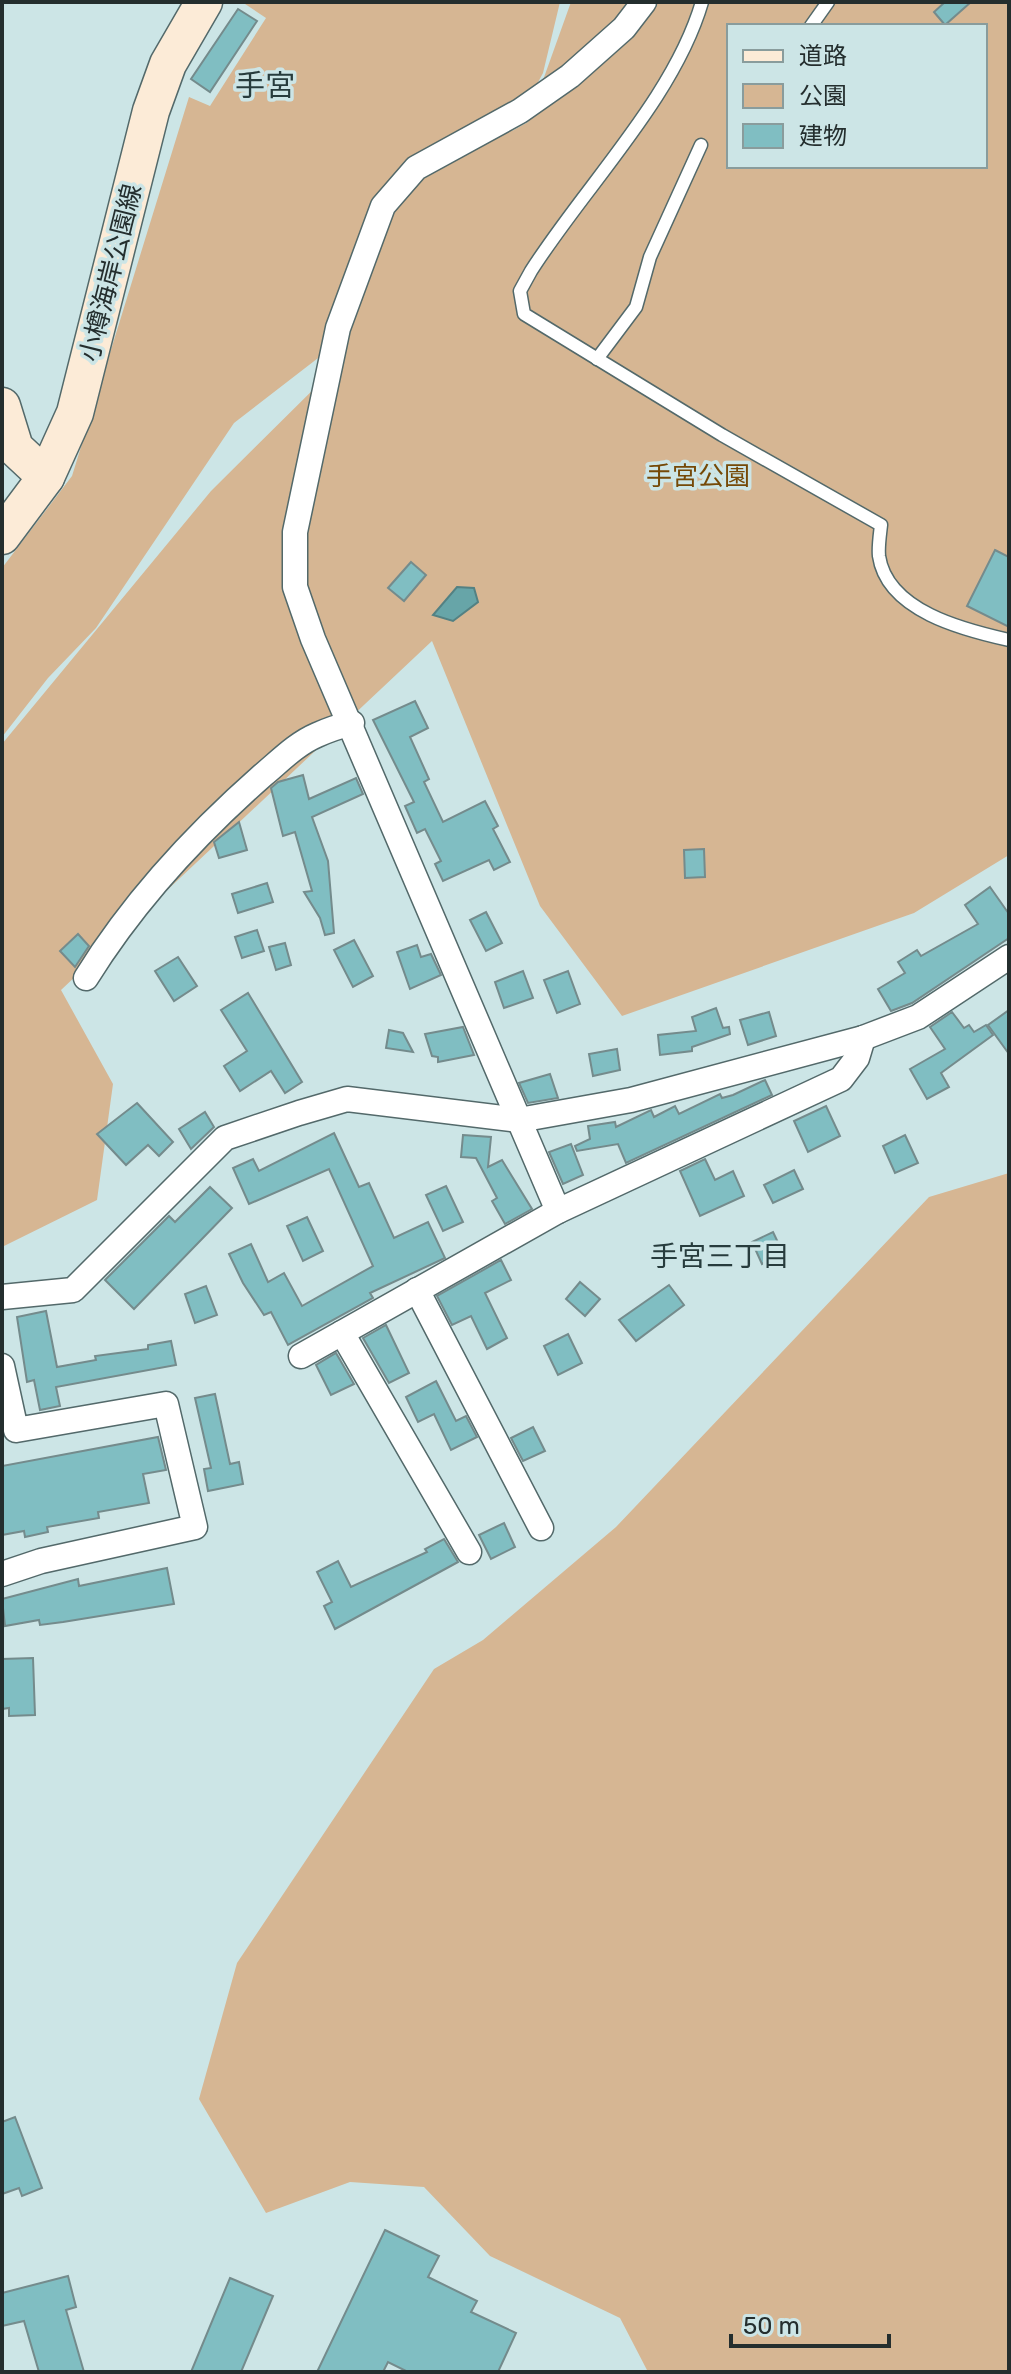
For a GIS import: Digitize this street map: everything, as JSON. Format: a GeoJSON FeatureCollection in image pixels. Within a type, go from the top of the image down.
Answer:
{"type":"FeatureCollection","features":[{"type":"Feature","properties":{"kind":"main road","name":"小樽海岸公園線"},"geometry":{"type":"LineString","coordinates":[[2,536],[46,477],[75,413],[151,111],[168,64],[204,2]]}},
{"type":"Feature","properties":{"kind":"main road"},"geometry":{"type":"LineString","coordinates":[[2,406],[15,448],[46,477]]}},
{"type":"Feature","properties":{"kind":"street"},"geometry":{"type":"LineString","coordinates":[[558,1211],[352,723],[313,639],[295,587],[295,532],[338,328],[383,206],[416,168],[494,126],[570,76],[624,28],[644,2]]}},
{"type":"Feature","properties":{"kind":"street"},"geometry":{"type":"LineString","coordinates":[[86,978],[111,937],[242,794],[295,748],[316,735],[352,723]]}},
{"type":"Feature","properties":{"kind":"street"},"geometry":{"type":"LineString","coordinates":[[2,1297],[73,1290],[225,1138],[347,1099],[519,1120],[631,1100],[863,1038],[918,1017],[1009,957]]}},
{"type":"Feature","properties":{"kind":"street"},"geometry":{"type":"LineString","coordinates":[[301,1356],[558,1211],[841,1079],[857,1058],[863,1038]]}},
{"type":"Feature","properties":{"kind":"street"},"geometry":{"type":"LineString","coordinates":[[417,1290],[541,1528]]}},
{"type":"Feature","properties":{"kind":"street"},"geometry":{"type":"LineString","coordinates":[[342,1333],[469,1552]]}},
{"type":"Feature","properties":{"kind":"street"},"geometry":{"type":"LineString","coordinates":[[2,1366],[16,1430],[166,1404],[195,1527],[41,1561],[2,1574]]}},
{"type":"Feature","properties":{"kind":"lane"},"geometry":{"type":"LineString","coordinates":[[702,2],[685,50],[658,93],[558,229],[520,291],[524,314],[881,525],[879,557],[891,587],[921,609],[967,631],[1009,640]]}},
{"type":"Feature","properties":{"kind":"lane"},"geometry":{"type":"LineString","coordinates":[[812,24],[828,2]]}},
{"type":"Feature","properties":{"kind":"lane"},"geometry":{"type":"LineString","coordinates":[[597,359],[636,307],[650,257],[701,145]]}},
{"type":"Feature","properties":{"kind":"green space","name":"手宮公園"},"geometry":{"type":"Polygon","coordinates":[[[242,2],[560,2],[543,73],[512,131],[528,122],[571,2],[1009,2],[1009,855],[914,913],[622,1016],[540,906],[432,641],[61,990],[113,1084],[97,1200],[2,1247],[2,744],[211,491],[332,371],[344,338],[234,423],[96,628],[48,678],[2,737],[2,568],[72,476],[189,97],[210,106],[266,18],[242,2]]]}},
{"type":"Feature","properties":{"kind":"green space"},"geometry":{"type":"Polygon","coordinates":[[[1009,1173],[1009,2372],[648,2372],[620,2318],[490,2256],[424,2187],[350,2182],[266,2213],[199,2099],[237,1963],[434,1669],[483,1640],[616,1527],[929,1197],[1009,1173]]]}},
{"type":"Feature","properties":{"kind":"water"},"geometry":{"type":"Polygon","coordinates":[[[457,587],[474,588],[478,602],[453,621],[433,615],[457,587]]]}},
{"type":"Feature","properties":{"kind":"building"},"geometry":{"type":"Polygon","coordinates":[[[945,2],[971,2],[946,24],[934,12],[945,2]]]}},
{"type":"Feature","properties":{"kind":"building"},"geometry":{"type":"Polygon","coordinates":[[[238,9],[257,21],[210,92],[191,79],[238,9]]]}},
{"type":"Feature","properties":{"kind":"building"},"geometry":{"type":"Polygon","coordinates":[[[995,550],[1009,557],[1009,627],[967,606],[995,550]]]}},
{"type":"Feature","properties":{"kind":"building"},"geometry":{"type":"Polygon","coordinates":[[[411,562],[426,575],[404,601],[388,588],[411,562]]]}},
{"type":"Feature","properties":{"kind":"building"},"geometry":{"type":"Polygon","coordinates":[[[415,701],[428,728],[410,737],[429,779],[424,782],[443,822],[485,801],[498,826],[493,829],[510,862],[494,870],[489,860],[443,881],[435,864],[441,861],[425,829],[417,833],[405,806],[414,802],[373,720],[415,701]]]}},
{"type":"Feature","properties":{"kind":"building"},"geometry":{"type":"Polygon","coordinates":[[[303,775],[309,799],[356,778],[363,794],[312,817],[328,861],[334,933],[325,935],[320,918],[304,892],[312,891],[295,832],[283,836],[271,788],[278,782],[303,775]]]}},
{"type":"Feature","properties":{"kind":"building"},"geometry":{"type":"Polygon","coordinates":[[[239,822],[247,850],[219,858],[214,842],[239,822]]]}},
{"type":"Feature","properties":{"kind":"building"},"geometry":{"type":"Polygon","coordinates":[[[704,849],[705,877],[685,878],[684,850],[704,849]]]}},
{"type":"Feature","properties":{"kind":"building"},"geometry":{"type":"Polygon","coordinates":[[[267,883],[273,902],[238,913],[232,894],[267,883]]]}},
{"type":"Feature","properties":{"kind":"building"},"geometry":{"type":"Polygon","coordinates":[[[990,887],[1009,914],[1009,938],[912,1003],[891,1011],[878,989],[905,973],[898,962],[917,950],[921,956],[978,924],[965,905],[990,887]]]}},
{"type":"Feature","properties":{"kind":"building"},"geometry":{"type":"Polygon","coordinates":[[[486,912],[502,943],[486,951],[470,920],[486,912]]]}},
{"type":"Feature","properties":{"kind":"building"},"geometry":{"type":"Polygon","coordinates":[[[257,930],[264,951],[242,958],[235,937],[257,930]]]}},
{"type":"Feature","properties":{"kind":"building"},"geometry":{"type":"Polygon","coordinates":[[[78,934],[89,946],[75,967],[60,951],[78,934]]]}},
{"type":"Feature","properties":{"kind":"building"},"geometry":{"type":"Polygon","coordinates":[[[354,940],[373,976],[353,987],[334,950],[354,940]]]}},
{"type":"Feature","properties":{"kind":"building"},"geometry":{"type":"Polygon","coordinates":[[[285,943],[291,965],[276,970],[269,947],[285,943]]]}},
{"type":"Feature","properties":{"kind":"building"},"geometry":{"type":"Polygon","coordinates":[[[417,945],[421,957],[431,954],[441,975],[410,989],[397,952],[417,945]]]}},
{"type":"Feature","properties":{"kind":"building"},"geometry":{"type":"Polygon","coordinates":[[[178,957],[197,986],[174,1001],[155,971],[178,957]]]}},
{"type":"Feature","properties":{"kind":"building"},"geometry":{"type":"Polygon","coordinates":[[[523,971],[533,998],[504,1008],[495,982],[523,971]]]}},
{"type":"Feature","properties":{"kind":"building"},"geometry":{"type":"Polygon","coordinates":[[[568,971],[580,1004],[557,1013],[544,980],[568,971]]]}},
{"type":"Feature","properties":{"kind":"building"},"geometry":{"type":"Polygon","coordinates":[[[248,993],[302,1082],[285,1093],[271,1071],[240,1091],[224,1066],[247,1051],[221,1010],[248,993]]]}},
{"type":"Feature","properties":{"kind":"building"},"geometry":{"type":"Polygon","coordinates":[[[716,1008],[723,1028],[729,1027],[730,1034],[692,1047],[692,1051],[660,1055],[658,1035],[696,1031],[692,1017],[716,1008]]]}},
{"type":"Feature","properties":{"kind":"building"},"geometry":{"type":"Polygon","coordinates":[[[1009,1010],[1009,1054],[988,1025],[1009,1010]]]}},
{"type":"Feature","properties":{"kind":"building"},"geometry":{"type":"Polygon","coordinates":[[[769,1012],[776,1036],[748,1045],[740,1020],[769,1012]]]}},
{"type":"Feature","properties":{"kind":"building"},"geometry":{"type":"Polygon","coordinates":[[[952,1012],[964,1028],[969,1025],[974,1032],[986,1025],[993,1035],[941,1073],[949,1087],[927,1099],[910,1069],[945,1049],[930,1027],[952,1012]]]}},
{"type":"Feature","properties":{"kind":"building"},"geometry":{"type":"Polygon","coordinates":[[[463,1027],[474,1055],[438,1062],[438,1057],[432,1056],[425,1034],[463,1027]]]}},
{"type":"Feature","properties":{"kind":"building"},"geometry":{"type":"Polygon","coordinates":[[[389,1030],[403,1033],[413,1052],[386,1048],[389,1030]]]}},
{"type":"Feature","properties":{"kind":"building"},"geometry":{"type":"Polygon","coordinates":[[[617,1049],[620,1070],[593,1076],[589,1054],[617,1049]]]}},
{"type":"Feature","properties":{"kind":"building"},"geometry":{"type":"Polygon","coordinates":[[[550,1074],[558,1098],[528,1103],[519,1083],[550,1074]]]}},
{"type":"Feature","properties":{"kind":"building"},"geometry":{"type":"Polygon","coordinates":[[[765,1080],[772,1095],[626,1163],[618,1144],[577,1151],[575,1146],[590,1139],[588,1126],[615,1122],[616,1127],[651,1110],[654,1117],[675,1106],[679,1114],[720,1094],[722,1098],[733,1095],[765,1080]]]}},
{"type":"Feature","properties":{"kind":"building"},"geometry":{"type":"Polygon","coordinates":[[[137,1103],[173,1142],[159,1156],[148,1145],[126,1165],[97,1134],[137,1103]]]}},
{"type":"Feature","properties":{"kind":"building"},"geometry":{"type":"Polygon","coordinates":[[[826,1106],[840,1136],[808,1152],[794,1121],[826,1106]]]}},
{"type":"Feature","properties":{"kind":"building"},"geometry":{"type":"Polygon","coordinates":[[[205,1112],[214,1127],[191,1149],[179,1129],[205,1112]]]}},
{"type":"Feature","properties":{"kind":"building"},"geometry":{"type":"Polygon","coordinates":[[[334,1133],[359,1187],[369,1183],[394,1238],[428,1222],[445,1258],[370,1293],[373,1298],[288,1345],[271,1312],[264,1315],[243,1283],[229,1254],[251,1244],[268,1282],[284,1273],[302,1306],[373,1266],[329,1169],[249,1204],[233,1168],[253,1159],[259,1171],[334,1133]]]}},
{"type":"Feature","properties":{"kind":"building"},"geometry":{"type":"Polygon","coordinates":[[[463,1135],[491,1137],[488,1167],[502,1160],[532,1209],[505,1224],[492,1201],[497,1198],[476,1158],[461,1157],[463,1135]]]}},
{"type":"Feature","properties":{"kind":"building"},"geometry":{"type":"Polygon","coordinates":[[[905,1135],[918,1163],[895,1173],[883,1146],[905,1135]]]}},
{"type":"Feature","properties":{"kind":"building"},"geometry":{"type":"Polygon","coordinates":[[[571,1144],[583,1175],[563,1184],[549,1152],[571,1144]]]}},
{"type":"Feature","properties":{"kind":"building"},"geometry":{"type":"Polygon","coordinates":[[[705,1159],[715,1180],[733,1171],[744,1196],[700,1216],[680,1171],[705,1159]]]}},
{"type":"Feature","properties":{"kind":"building"},"geometry":{"type":"Polygon","coordinates":[[[794,1170],[803,1189],[773,1203],[764,1185],[794,1170]]]}},
{"type":"Feature","properties":{"kind":"building"},"geometry":{"type":"Polygon","coordinates":[[[446,1186],[463,1222],[443,1231],[426,1195],[446,1186]]]}},
{"type":"Feature","properties":{"kind":"building"},"geometry":{"type":"Polygon","coordinates":[[[210,1187],[232,1208],[134,1309],[105,1280],[169,1216],[175,1222],[210,1187]]]}},
{"type":"Feature","properties":{"kind":"building"},"geometry":{"type":"Polygon","coordinates":[[[307,1217],[323,1251],[303,1261],[287,1226],[307,1217]]]}},
{"type":"Feature","properties":{"kind":"building"},"geometry":{"type":"Polygon","coordinates":[[[773,1232],[783,1253],[762,1264],[752,1242],[773,1232]]]}},
{"type":"Feature","properties":{"kind":"building"},"geometry":{"type":"Polygon","coordinates":[[[501,1260],[511,1280],[485,1293],[507,1338],[487,1349],[471,1316],[452,1325],[437,1296],[501,1260]]]}},
{"type":"Feature","properties":{"kind":"building"},"geometry":{"type":"Polygon","coordinates":[[[580,1282],[600,1299],[585,1316],[566,1299],[580,1282]]]}},
{"type":"Feature","properties":{"kind":"building"},"geometry":{"type":"Polygon","coordinates":[[[669,1285],[684,1305],[636,1341],[619,1320],[669,1285]]]}},
{"type":"Feature","properties":{"kind":"building"},"geometry":{"type":"Polygon","coordinates":[[[206,1286],[217,1315],[195,1323],[185,1294],[206,1286]]]}},
{"type":"Feature","properties":{"kind":"building"},"geometry":{"type":"Polygon","coordinates":[[[46,1311],[57,1367],[96,1360],[95,1356],[148,1349],[148,1345],[171,1341],[176,1365],[56,1387],[60,1406],[40,1410],[34,1380],[27,1382],[17,1317],[46,1311]]]}},
{"type":"Feature","properties":{"kind":"building"},"geometry":{"type":"Polygon","coordinates":[[[386,1325],[409,1373],[389,1383],[363,1338],[386,1325]]]}},
{"type":"Feature","properties":{"kind":"building"},"geometry":{"type":"Polygon","coordinates":[[[568,1334],[582,1363],[558,1375],[544,1346],[568,1334]]]}},
{"type":"Feature","properties":{"kind":"building"},"geometry":{"type":"Polygon","coordinates":[[[336,1353],[354,1384],[331,1395],[316,1365],[336,1353]]]}},
{"type":"Feature","properties":{"kind":"building"},"geometry":{"type":"Polygon","coordinates":[[[436,1381],[456,1421],[466,1416],[477,1437],[451,1450],[434,1414],[418,1422],[406,1397],[436,1381]]]}},
{"type":"Feature","properties":{"kind":"building"},"geometry":{"type":"Polygon","coordinates":[[[215,1394],[230,1464],[239,1462],[243,1484],[208,1491],[204,1469],[211,1468],[195,1398],[215,1394]]]}},
{"type":"Feature","properties":{"kind":"building"},"geometry":{"type":"Polygon","coordinates":[[[533,1427],[545,1451],[523,1461],[511,1438],[533,1427]]]}},
{"type":"Feature","properties":{"kind":"building"},"geometry":{"type":"Polygon","coordinates":[[[158,1437],[166,1470],[143,1474],[149,1503],[98,1512],[99,1518],[47,1527],[48,1532],[25,1537],[24,1531],[2,1535],[2,1466],[158,1437]]]}},
{"type":"Feature","properties":{"kind":"building"},"geometry":{"type":"Polygon","coordinates":[[[504,1523],[515,1547],[491,1559],[479,1535],[504,1523]]]}},
{"type":"Feature","properties":{"kind":"building"},"geometry":{"type":"Polygon","coordinates":[[[444,1539],[458,1562],[335,1629],[324,1606],[332,1602],[317,1572],[338,1561],[351,1587],[427,1552],[425,1549],[444,1539]]]}},
{"type":"Feature","properties":{"kind":"building"},"geometry":{"type":"Polygon","coordinates":[[[167,1568],[174,1604],[40,1625],[39,1620],[5,1626],[2,1599],[78,1579],[79,1586],[167,1568]]]}},
{"type":"Feature","properties":{"kind":"building"},"geometry":{"type":"Polygon","coordinates":[[[33,1658],[35,1715],[9,1716],[9,1708],[2,1709],[2,1659],[33,1658]]]}},
{"type":"Feature","properties":{"kind":"building"},"geometry":{"type":"Polygon","coordinates":[[[15,2117],[42,2188],[22,2196],[19,2188],[2,2194],[2,2122],[15,2117]]]}},
{"type":"Feature","properties":{"kind":"building"},"geometry":{"type":"Polygon","coordinates":[[[385,2230],[439,2256],[428,2277],[477,2301],[471,2312],[516,2333],[498,2372],[408,2372],[388,2362],[383,2372],[317,2372],[385,2230]]]}},
{"type":"Feature","properties":{"kind":"building"},"geometry":{"type":"Polygon","coordinates":[[[68,2276],[76,2307],[66,2310],[84,2372],[39,2372],[24,2321],[2,2326],[2,2293],[68,2276]]]}},
{"type":"Feature","properties":{"kind":"building"},"geometry":{"type":"Polygon","coordinates":[[[230,2278],[273,2296],[241,2372],[191,2372],[230,2278]]]}},
{"type":"Feature","properties":{"kind":"district","name":"手宮"},"geometry":{"type":"Point","coordinates":[265,86]}},
{"type":"Feature","properties":{"kind":"district","name":"手宮三丁目"},"geometry":{"type":"Point","coordinates":[720,1256]}}]}
